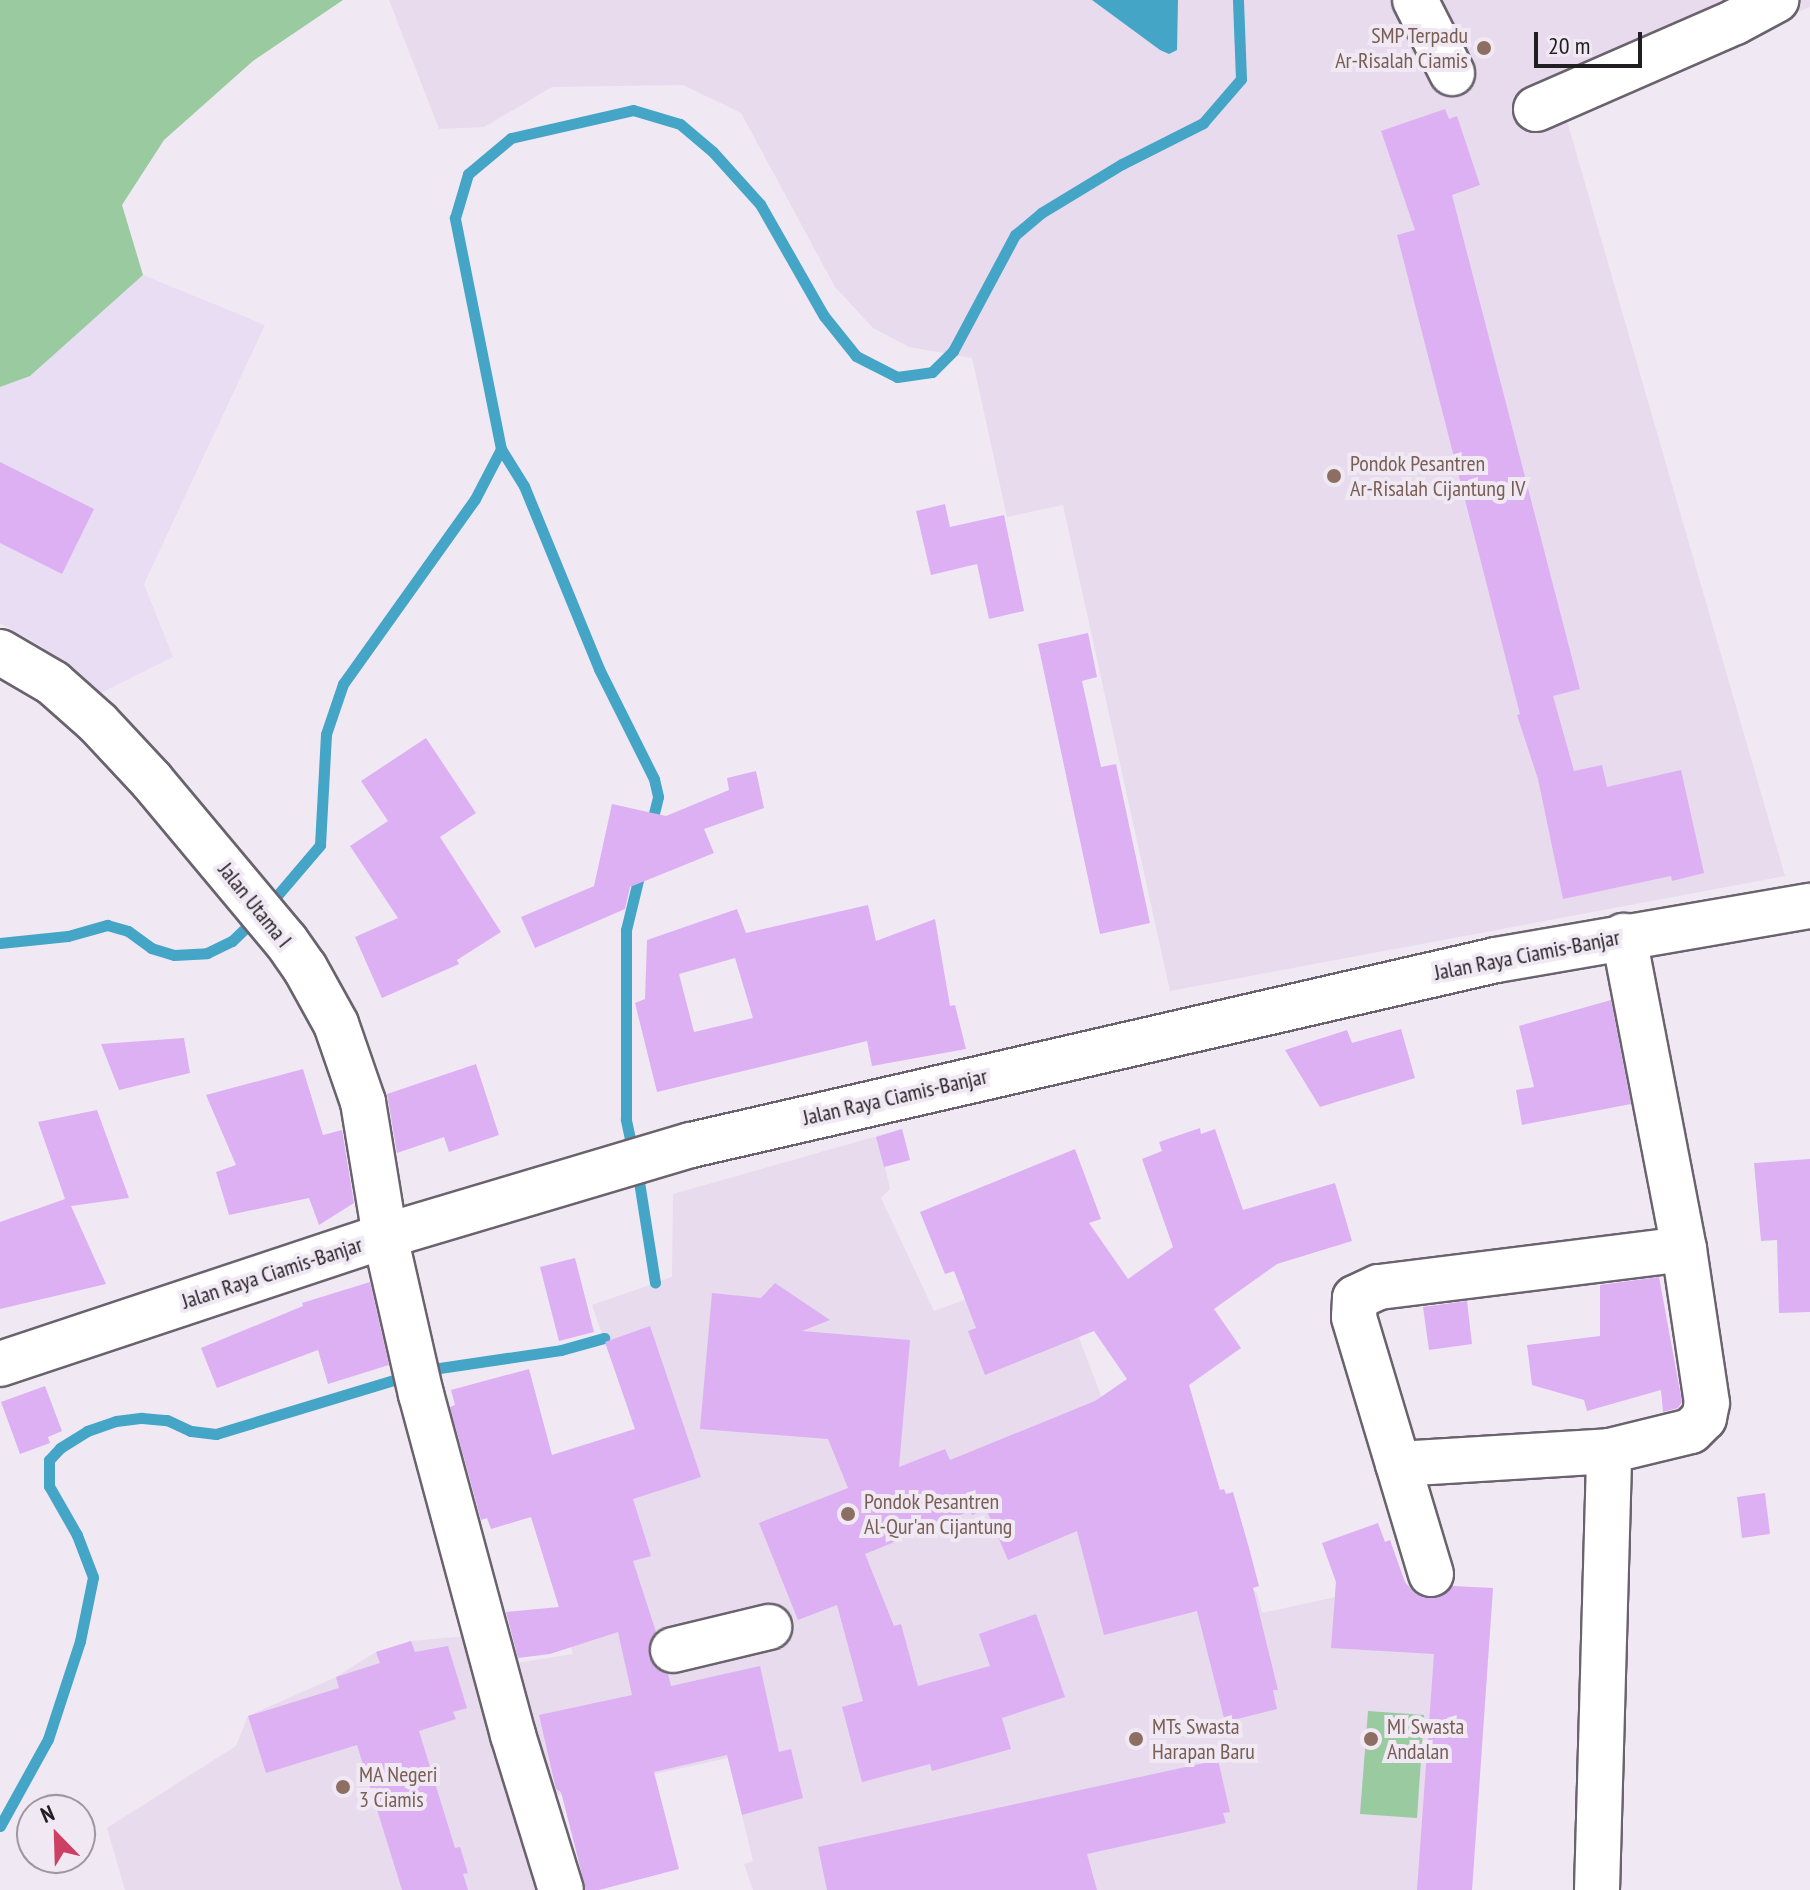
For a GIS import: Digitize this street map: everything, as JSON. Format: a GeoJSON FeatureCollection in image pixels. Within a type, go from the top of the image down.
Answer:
{"type":"FeatureCollection","features":[{"type":"Feature","properties":{"kind":"main road"},"geometry":{"type":"LineString","coordinates":[[1415,0],[1452,73]]}},
{"type":"Feature","properties":{"kind":"main road"},"geometry":{"type":"LineString","coordinates":[[1536,109],[1785,3]]}},
{"type":"Feature","properties":{"kind":"main road","name":"Jalan Utama I"},"geometry":{"type":"LineString","coordinates":[[0,652],[53,683],[98,723],[256,904],[286,941],[324,999],[348,1055],[363,1102],[385,1236],[421,1394],[513,1735],[561,1890]]}},
{"type":"Feature","properties":{"kind":"main road","name":"Jalan Raya Ciamis-Banjar"},"geometry":{"type":"LineString","coordinates":[[0,1364],[385,1236],[636,1160],[1496,960],[1810,906]]}},
{"type":"Feature","properties":{"kind":"main road"},"geometry":{"type":"LineString","coordinates":[[1398,1464],[1609,1451],[1691,1431],[1704,1418],[1707,1403],[1684,1249],[1624,936]]}},
{"type":"Feature","properties":{"kind":"main road"},"geometry":{"type":"LineString","coordinates":[[1431,1574],[1354,1317],[1353,1303],[1359,1294],[1379,1287],[1684,1249]]}},
{"type":"Feature","properties":{"kind":"main road"},"geometry":{"type":"LineString","coordinates":[[1597,1890],[1609,1451]]}},
{"type":"Feature","properties":{"kind":"main road"},"geometry":{"type":"LineString","coordinates":[[673,1650],[769,1627]]}},
{"type":"Feature","properties":{"kind":"shaded area","name":"Pondok Pesantren Ar-Risalah Cijantung IV"},"geometry":{"type":"Polygon","coordinates":[[[389,0],[1810,0],[1810,7],[1563,107],[1785,876],[1170,991],[1063,505],[1007,517],[972,358],[909,347],[873,328],[835,287],[741,113],[683,85],[552,87],[484,127],[439,129],[389,0]]]}},
{"type":"Feature","properties":{"kind":"shaded area"},"geometry":{"type":"Polygon","coordinates":[[[143,275],[265,325],[144,584],[173,657],[97,695],[41,646],[0,623],[0,387],[30,376],[143,275]]]}},
{"type":"Feature","properties":{"kind":"shaded area","name":"Pondok Pesantren Al-Qur'an Cijantung"},"geometry":{"type":"Polygon","coordinates":[[[902,1129],[910,1160],[885,1167],[890,1189],[881,1198],[934,1311],[1060,1264],[1068,1309],[1144,1508],[1257,1593],[1262,1613],[1335,1597],[1336,1582],[1493,1588],[1472,1890],[753,1890],[744,1864],[753,1861],[728,1758],[541,1799],[503,1665],[573,1654],[532,1520],[571,1507],[554,1454],[635,1429],[592,1305],[672,1277],[673,1194],[902,1129]]]}},
{"type":"Feature","properties":{"kind":"shaded area","name":"MA Negeri 3 Ciamis"},"geometry":{"type":"Polygon","coordinates":[[[467,1636],[547,1890],[125,1890],[107,1828],[236,1746],[248,1716],[336,1677],[376,1652],[411,1641],[467,1636]]]}},
{"type":"Feature","properties":{"kind":"green space"},"geometry":{"type":"Polygon","coordinates":[[[0,0],[343,0],[253,61],[164,140],[122,205],[143,275],[30,376],[0,387],[0,0]]]}},
{"type":"Feature","properties":{"kind":"green space"},"geometry":{"type":"Polygon","coordinates":[[[1368,1711],[1424,1715],[1417,1818],[1360,1814],[1368,1711]]]}},
{"type":"Feature","properties":{"kind":"water"},"geometry":{"type":"Polygon","coordinates":[[[1092,0],[1178,0],[1177,50],[1169,54],[1160,50],[1092,0]]]}},
{"type":"Feature","properties":{"kind":"building"},"geometry":{"type":"Polygon","coordinates":[[[1445,109],[1449,119],[1457,116],[1480,185],[1452,195],[1580,689],[1553,696],[1574,771],[1602,765],[1607,787],[1681,770],[1704,873],[1672,881],[1671,876],[1563,899],[1538,779],[1517,715],[1520,714],[1397,235],[1415,230],[1381,131],[1445,109]]]}},
{"type":"Feature","properties":{"kind":"building"},"geometry":{"type":"Polygon","coordinates":[[[0,462],[94,509],[62,574],[0,543],[0,462]]]}},
{"type":"Feature","properties":{"kind":"building"},"geometry":{"type":"Polygon","coordinates":[[[945,504],[950,527],[1004,515],[1024,611],[989,619],[977,564],[931,575],[916,511],[945,504]]]}},
{"type":"Feature","properties":{"kind":"building"},"geometry":{"type":"Polygon","coordinates":[[[1088,633],[1097,677],[1082,681],[1101,767],[1116,764],[1150,923],[1100,934],[1038,644],[1088,633]]]}},
{"type":"Feature","properties":{"kind":"building"},"geometry":{"type":"Polygon","coordinates":[[[426,738],[476,813],[440,837],[501,932],[457,960],[459,964],[382,998],[355,937],[398,918],[350,846],[388,821],[361,781],[426,738]]]}},
{"type":"Feature","properties":{"kind":"building"},"geometry":{"type":"Polygon","coordinates":[[[756,771],[764,808],[704,829],[714,853],[630,887],[625,909],[535,948],[521,917],[594,886],[612,804],[666,816],[729,790],[727,778],[756,771]]]}},
{"type":"Feature","properties":{"kind":"building"},"geometry":{"type":"Polygon","coordinates":[[[868,905],[876,941],[935,919],[950,1006],[955,1005],[966,1049],[872,1066],[867,1041],[657,1092],[635,1003],[645,999],[647,940],[737,909],[746,933],[868,905]],[[735,958],[679,974],[694,1032],[753,1018],[735,958]]]}},
{"type":"Feature","properties":{"kind":"building"},"geometry":{"type":"Polygon","coordinates":[[[1611,1000],[1631,1104],[1522,1125],[1516,1090],[1534,1087],[1519,1026],[1611,1000]]]}},
{"type":"Feature","properties":{"kind":"building"},"geometry":{"type":"Polygon","coordinates":[[[1401,1029],[1415,1078],[1320,1107],[1285,1050],[1347,1030],[1352,1043],[1401,1029]]]}},
{"type":"Feature","properties":{"kind":"building"},"geometry":{"type":"Polygon","coordinates":[[[184,1038],[190,1073],[119,1090],[101,1044],[184,1038]]]}},
{"type":"Feature","properties":{"kind":"building"},"geometry":{"type":"Polygon","coordinates":[[[476,1064],[499,1135],[449,1152],[444,1137],[397,1153],[387,1094],[476,1064]]]}},
{"type":"Feature","properties":{"kind":"building"},"geometry":{"type":"Polygon","coordinates":[[[303,1069],[323,1135],[342,1130],[354,1203],[319,1225],[309,1198],[229,1215],[216,1172],[236,1165],[206,1095],[303,1069]]]}},
{"type":"Feature","properties":{"kind":"building"},"geometry":{"type":"Polygon","coordinates":[[[97,1110],[129,1198],[71,1206],[106,1284],[0,1309],[0,1222],[65,1199],[38,1122],[97,1110]]]}},
{"type":"Feature","properties":{"kind":"building"},"geometry":{"type":"Polygon","coordinates":[[[1200,1128],[1201,1134],[1215,1129],[1243,1210],[1335,1183],[1352,1241],[1277,1264],[1214,1309],[1241,1348],[1189,1385],[1220,1490],[1224,1489],[1226,1494],[1233,1492],[1249,1548],[1259,1586],[1253,1588],[1278,1690],[1273,1690],[1277,1709],[1225,1722],[1197,1611],[1104,1635],[1077,1531],[1008,1560],[986,1509],[972,1515],[970,1511],[865,1554],[894,1626],[901,1624],[918,1686],[990,1666],[979,1634],[1036,1614],[1065,1697],[1002,1718],[1011,1749],[932,1771],[930,1764],[862,1782],[842,1707],[863,1701],[837,1605],[798,1620],[759,1523],[848,1488],[828,1439],[700,1429],[712,1293],[761,1298],[775,1283],[830,1320],[802,1331],[910,1340],[899,1467],[945,1449],[950,1460],[1095,1401],[1127,1379],[1094,1331],[985,1375],[968,1331],[976,1328],[954,1271],[945,1274],[920,1212],[1075,1149],[1101,1219],[1089,1223],[1128,1279],[1173,1247],[1142,1159],[1162,1151],[1159,1142],[1200,1128]]]}},
{"type":"Feature","properties":{"kind":"building"},"geometry":{"type":"Polygon","coordinates":[[[902,1129],[910,1160],[884,1167],[876,1137],[902,1129]]]}},
{"type":"Feature","properties":{"kind":"building"},"geometry":{"type":"Polygon","coordinates":[[[1810,1159],[1810,1312],[1779,1313],[1777,1240],[1761,1241],[1754,1163],[1810,1159]]]}},
{"type":"Feature","properties":{"kind":"building"},"geometry":{"type":"Polygon","coordinates":[[[575,1258],[594,1332],[559,1341],[540,1267],[575,1258]]]}},
{"type":"Feature","properties":{"kind":"building"},"geometry":{"type":"Polygon","coordinates":[[[1659,1277],[1682,1402],[1678,1408],[1663,1412],[1661,1390],[1587,1411],[1584,1400],[1532,1385],[1527,1345],[1600,1336],[1600,1285],[1659,1277]]]}},
{"type":"Feature","properties":{"kind":"building"},"geometry":{"type":"Polygon","coordinates":[[[370,1282],[389,1365],[328,1384],[318,1350],[217,1388],[201,1348],[303,1306],[302,1303],[370,1282]]]}},
{"type":"Feature","properties":{"kind":"building"},"geometry":{"type":"Polygon","coordinates":[[[1467,1301],[1472,1344],[1429,1350],[1423,1307],[1467,1301]]]}},
{"type":"Feature","properties":{"kind":"building"},"geometry":{"type":"Polygon","coordinates":[[[650,1326],[701,1477],[633,1499],[651,1556],[633,1561],[656,1632],[649,1644],[649,1657],[655,1668],[668,1674],[671,1686],[760,1666],[779,1752],[791,1749],[803,1798],[742,1815],[727,1755],[654,1772],[679,1869],[599,1890],[586,1890],[561,1792],[556,1789],[539,1715],[632,1695],[618,1632],[550,1654],[518,1658],[506,1612],[559,1607],[531,1517],[491,1529],[487,1518],[481,1520],[450,1407],[455,1405],[451,1390],[529,1369],[552,1455],[635,1429],[605,1342],[650,1326]]]}},
{"type":"Feature","properties":{"kind":"building"},"geometry":{"type":"Polygon","coordinates":[[[45,1386],[62,1431],[48,1437],[50,1443],[20,1454],[1,1402],[45,1386]]]}},
{"type":"Feature","properties":{"kind":"building"},"geometry":{"type":"Polygon","coordinates":[[[1765,1493],[1770,1534],[1742,1538],[1737,1497],[1765,1493]]]}},
{"type":"Feature","properties":{"kind":"building"},"geometry":{"type":"Polygon","coordinates":[[[1378,1523],[1385,1542],[1390,1540],[1405,1582],[1414,1593],[1424,1598],[1437,1598],[1452,1586],[1493,1588],[1472,1890],[1417,1890],[1434,1654],[1331,1648],[1336,1582],[1322,1543],[1378,1523]]]}},
{"type":"Feature","properties":{"kind":"building"},"geometry":{"type":"Polygon","coordinates":[[[411,1641],[415,1652],[448,1646],[467,1708],[453,1712],[456,1719],[419,1731],[455,1848],[460,1847],[468,1873],[463,1874],[468,1890],[402,1890],[357,1745],[266,1773],[248,1716],[339,1688],[336,1677],[380,1663],[376,1652],[411,1641]]]}},
{"type":"Feature","properties":{"kind":"building"},"geometry":{"type":"Polygon","coordinates":[[[1218,1760],[1230,1812],[1223,1813],[1226,1823],[1087,1854],[1097,1890],[827,1890],[818,1847],[1218,1760]]]}},
{"type":"Feature","properties":{"kind":"waterway"},"geometry":{"type":"LineString","coordinates":[[269,905],[320,845],[326,734],[343,684],[475,499],[501,449],[455,218],[468,174],[511,138],[633,110],[680,124],[713,152],[760,204],[824,316],[856,356],[897,377],[932,372],[953,351],[1015,235],[1041,213],[1122,164],[1203,123],[1241,79],[1238,0]]}},
{"type":"Feature","properties":{"kind":"waterway"},"geometry":{"type":"LineString","coordinates":[[501,449],[524,486],[599,669],[654,779],[658,797],[650,828]]}},
{"type":"Feature","properties":{"kind":"waterway"},"geometry":{"type":"LineString","coordinates":[[633,1153],[626,1119],[626,930],[640,872]]}},
{"type":"Feature","properties":{"kind":"waterway"},"geometry":{"type":"LineString","coordinates":[[0,943],[68,936],[107,925],[128,931],[151,948],[174,955],[207,953],[232,941],[257,917]]}},
{"type":"Feature","properties":{"kind":"waterway"},"geometry":{"type":"LineString","coordinates":[[637,1169],[655,1283]]}},
{"type":"Feature","properties":{"kind":"waterway"},"geometry":{"type":"LineString","coordinates":[[426,1370],[561,1350],[604,1338]]}},
{"type":"Feature","properties":{"kind":"waterway"},"geometry":{"type":"LineString","coordinates":[[0,1826],[48,1739],[80,1641],[93,1577],[77,1535],[49,1486],[49,1460],[60,1448],[87,1431],[116,1421],[142,1418],[167,1420],[191,1431],[216,1434],[410,1375]]}},
{"type":"Feature","properties":{"kind":"place","name":"SMP Terpadu Ar-Risalah Ciamis"},"geometry":{"type":"Point","coordinates":[1484,48]}},
{"type":"Feature","properties":{"kind":"place","name":"Pondok Pesantren Ar-Risalah Cijantung IV"},"geometry":{"type":"Point","coordinates":[1334,476]}},
{"type":"Feature","properties":{"kind":"place","name":"Pondok Pesantren Al-Qur'an Cijantung"},"geometry":{"type":"Point","coordinates":[848,1514]}},
{"type":"Feature","properties":{"kind":"place","name":"MTs Swasta Harapan Baru"},"geometry":{"type":"Point","coordinates":[1136,1739]}},
{"type":"Feature","properties":{"kind":"place","name":"MI Swasta Andalan"},"geometry":{"type":"Point","coordinates":[1371,1739]}},
{"type":"Feature","properties":{"kind":"place","name":"MA Negeri 3 Ciamis"},"geometry":{"type":"Point","coordinates":[343,1787]}}]}
